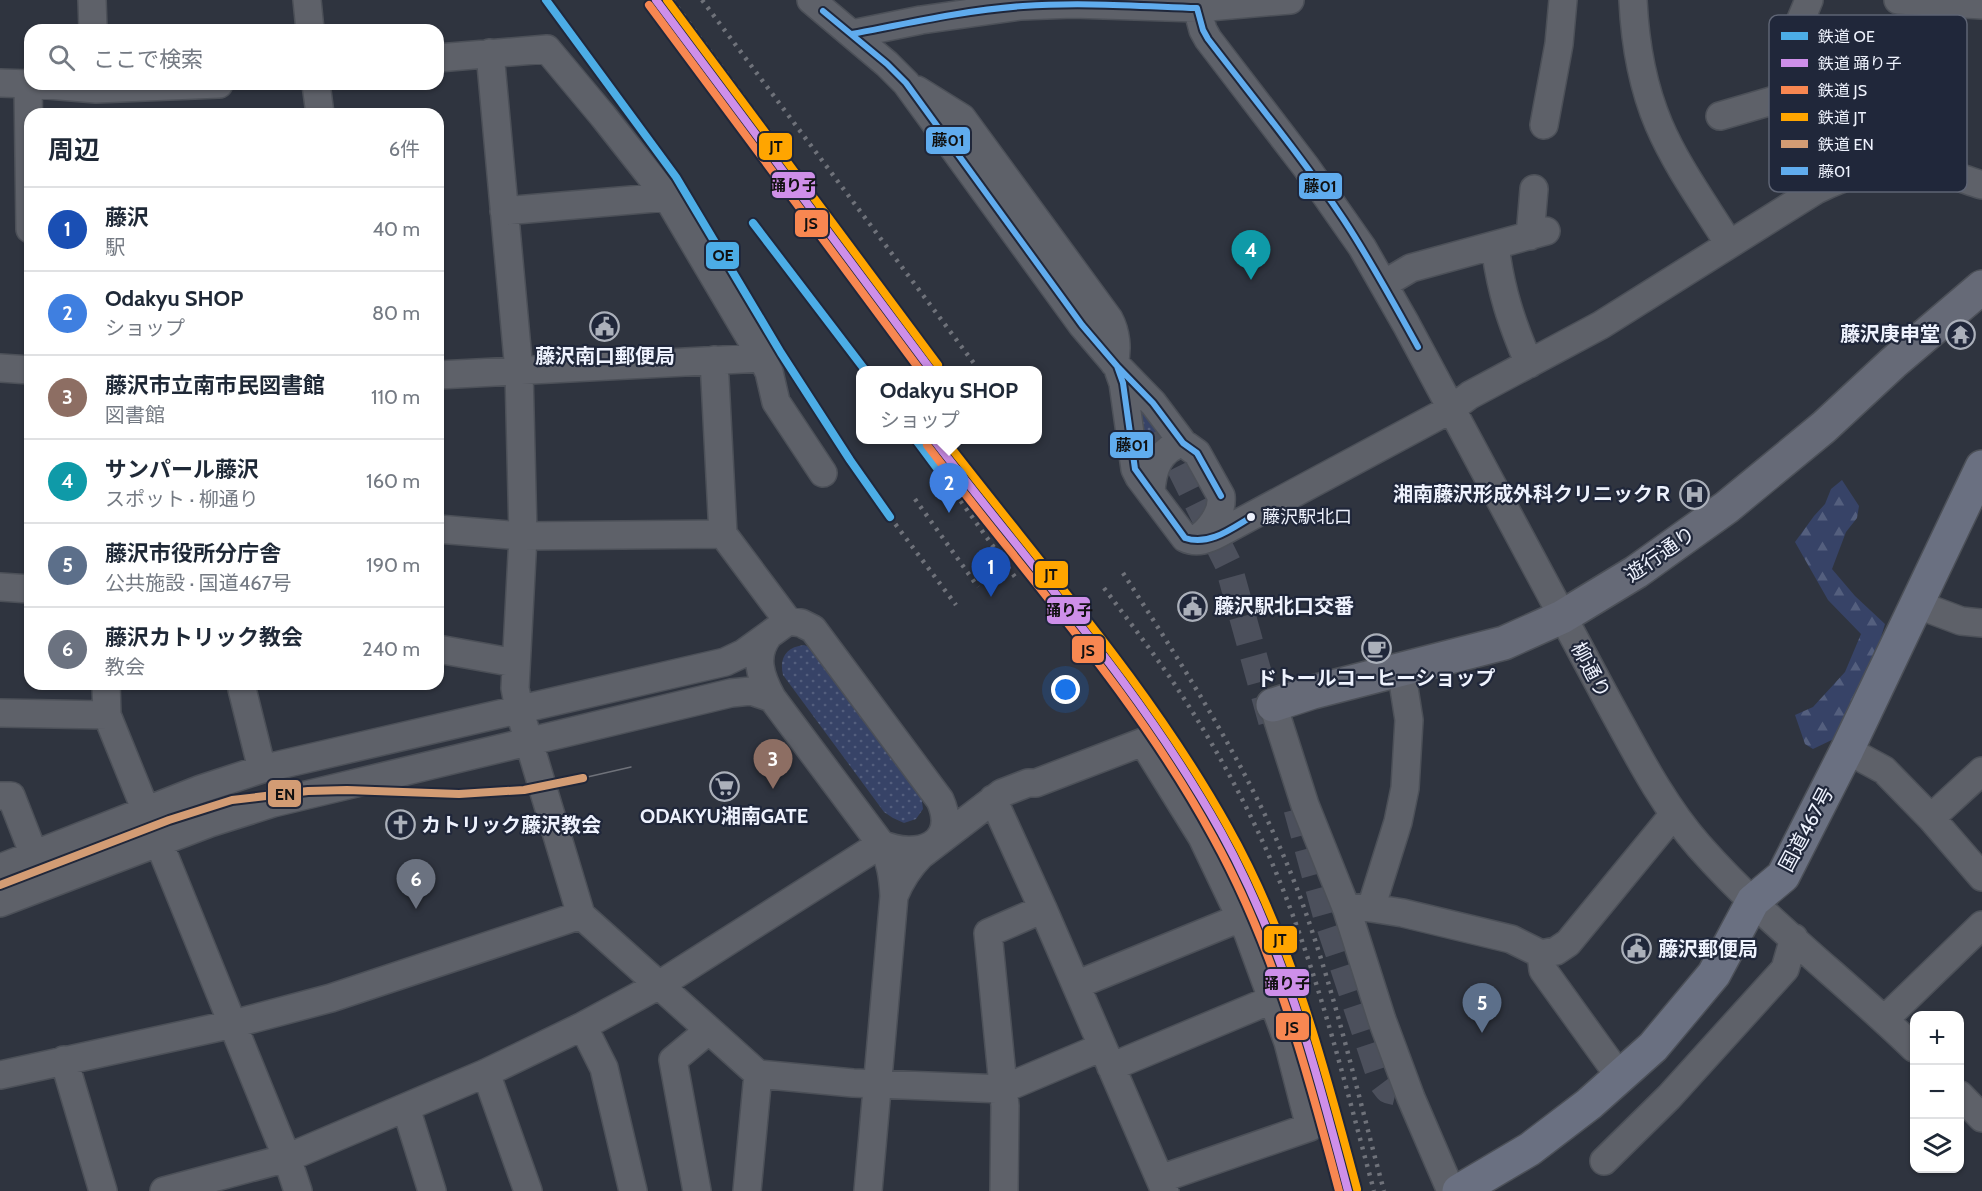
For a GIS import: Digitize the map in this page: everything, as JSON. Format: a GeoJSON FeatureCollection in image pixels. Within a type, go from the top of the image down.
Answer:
{"type":"FeatureCollection","features":[{"type":"Feature","properties":{"kind":"highway","name":"国道467号"},"geometry":{"type":"LineString","coordinates":[[1459,1191],[1530,1149],[1589,1104],[1653,1047],[1714,974],[1753,901],[1783,876],[1847,750],[1982,467]]}},
{"type":"Feature","properties":{"kind":"main road","name":"遊行通り"},"geometry":{"type":"LineString","coordinates":[[1273,705],[1313,692],[1504,643],[1563,617],[1636,572],[1727,507],[1824,427],[1894,362],[1982,287]]}},
{"type":"Feature","properties":{"kind":"street"},"geometry":{"type":"LineString","coordinates":[[92,0],[93,24]]}},
{"type":"Feature","properties":{"kind":"street"},"geometry":{"type":"LineString","coordinates":[[307,0],[309,24]]}},
{"type":"Feature","properties":{"kind":"street"},"geometry":{"type":"LineString","coordinates":[[852,34],[921,20],[1021,6],[1196,4],[1290,0]]}},
{"type":"Feature","properties":{"kind":"street"},"geometry":{"type":"LineString","coordinates":[[1544,125],[1559,44],[1563,0]]}},
{"type":"Feature","properties":{"kind":"street"},"geometry":{"type":"LineString","coordinates":[[1633,0],[1638,58],[1647,93],[1660,126],[1676,158],[1729,243]]}},
{"type":"Feature","properties":{"kind":"street"},"geometry":{"type":"LineString","coordinates":[[1803,15],[1809,0]]}},
{"type":"Feature","properties":{"kind":"street"},"geometry":{"type":"LineString","coordinates":[[1898,0],[1982,5]]}},
{"type":"Feature","properties":{"kind":"street"},"geometry":{"type":"LineString","coordinates":[[820,4],[906,83],[1082,325],[1153,403],[1183,443],[1200,457],[1222,502],[1212,524],[1194,541]]}},
{"type":"Feature","properties":{"kind":"street","name":"柳通り"},"geometry":{"type":"LineString","coordinates":[[1196,4],[1203,30],[1208,39],[1306,167],[1357,239],[1384,284],[1639,758],[1674,814],[1698,845],[1753,901],[1910,1044]]}},
{"type":"Feature","properties":{"kind":"street"},"geometry":{"type":"LineString","coordinates":[[444,57],[547,49],[667,197],[762,358],[776,402],[823,473]]}},
{"type":"Feature","properties":{"kind":"street"},"geometry":{"type":"LineString","coordinates":[[490,53],[519,371],[523,536],[515,688],[519,709],[581,915],[758,1074],[878,1084],[1003,1089],[1107,1057],[1271,1000]]}},
{"type":"Feature","properties":{"kind":"street"},"geometry":{"type":"LineString","coordinates":[[0,83],[24,84]]}},
{"type":"Feature","properties":{"kind":"street"},"geometry":{"type":"LineString","coordinates":[[906,83],[962,118],[1113,325],[1116,365],[1123,383],[1135,469],[1185,538],[1194,541],[1211,538],[1449,405],[1626,310],[1813,192]]}},
{"type":"Feature","properties":{"kind":"street"},"geometry":{"type":"LineString","coordinates":[[31,90],[31,108]]}},
{"type":"Feature","properties":{"kind":"street"},"geometry":{"type":"LineString","coordinates":[[317,90],[319,108]]}},
{"type":"Feature","properties":{"kind":"street"},"geometry":{"type":"LineString","coordinates":[[937,102],[1014,207]]}},
{"type":"Feature","properties":{"kind":"street"},"geometry":{"type":"LineString","coordinates":[[1720,116],[1769,102]]}},
{"type":"Feature","properties":{"kind":"street"},"geometry":{"type":"LineString","coordinates":[[1967,181],[1982,185]]}},
{"type":"Feature","properties":{"kind":"street"},"geometry":{"type":"LineString","coordinates":[[1384,284],[1411,268],[1538,233],[1534,189]]}},
{"type":"Feature","properties":{"kind":"street"},"geometry":{"type":"LineString","coordinates":[[504,211],[667,197]]}},
{"type":"Feature","properties":{"kind":"street"},"geometry":{"type":"LineString","coordinates":[[1495,246],[1500,284],[1508,312],[1529,364]]}},
{"type":"Feature","properties":{"kind":"street"},"geometry":{"type":"LineString","coordinates":[[444,375],[762,358]]}},
{"type":"Feature","properties":{"kind":"street"},"geometry":{"type":"LineString","coordinates":[[714,360],[723,534],[779,628]]}},
{"type":"Feature","properties":{"kind":"street"},"geometry":{"type":"LineString","coordinates":[[0,368],[24,370]]}},
{"type":"Feature","properties":{"kind":"street"},"geometry":{"type":"LineString","coordinates":[[1151,493],[1153,474],[1160,458],[1174,445],[1183,443]]}},
{"type":"Feature","properties":{"kind":"street"},"geometry":{"type":"LineString","coordinates":[[444,529],[523,536],[723,534]]}},
{"type":"Feature","properties":{"kind":"street"},"geometry":{"type":"LineString","coordinates":[[0,587],[24,589]]}},
{"type":"Feature","properties":{"kind":"street"},"geometry":{"type":"LineString","coordinates":[[1916,604],[1961,621],[1982,623]]}},
{"type":"Feature","properties":{"kind":"street"},"geometry":{"type":"LineString","coordinates":[[0,868],[201,789],[262,769],[714,665],[744,653],[779,628],[801,623],[813,629],[940,800],[945,812],[946,824],[943,834],[910,866],[894,896]]}},
{"type":"Feature","properties":{"kind":"street"},"geometry":{"type":"LineString","coordinates":[[779,628],[762,644],[759,654],[762,681],[772,698],[881,844],[890,862],[894,896],[868,1191]]}},
{"type":"Feature","properties":{"kind":"street"},"geometry":{"type":"LineString","coordinates":[[444,650],[516,663]]}},
{"type":"Feature","properties":{"kind":"street"},"geometry":{"type":"LineString","coordinates":[[1359,909],[1398,822],[1405,788],[1409,720],[1401,669]]}},
{"type":"Feature","properties":{"kind":"street"},"geometry":{"type":"LineString","coordinates":[[106,690],[107,715],[287,1158],[298,1191]]}},
{"type":"Feature","properties":{"kind":"street"},"geometry":{"type":"LineString","coordinates":[[242,690],[262,769]]}},
{"type":"Feature","properties":{"kind":"street"},"geometry":{"type":"LineString","coordinates":[[0,903],[210,822],[273,803],[731,693],[751,691],[772,698]]}},
{"type":"Feature","properties":{"kind":"street"},"geometry":{"type":"LineString","coordinates":[[1273,705],[1305,805],[1359,909],[1382,1020],[1403,1095],[1451,1191]]}},
{"type":"Feature","properties":{"kind":"street"},"geometry":{"type":"LineString","coordinates":[[0,713],[107,715]]}},
{"type":"Feature","properties":{"kind":"street"},"geometry":{"type":"LineString","coordinates":[[881,844],[903,851],[915,851],[934,844],[983,809],[993,799],[1002,793],[1028,783],[1036,783],[1143,742],[1202,837],[1248,933],[1288,1042],[1310,1127],[1162,1185],[993,799]]}},
{"type":"Feature","properties":{"kind":"street"},"geometry":{"type":"LineString","coordinates":[[1847,750],[1884,770],[1931,818],[1982,877]]}},
{"type":"Feature","properties":{"kind":"street"},"geometry":{"type":"LineString","coordinates":[[1931,818],[1982,771]]}},
{"type":"Feature","properties":{"kind":"street"},"geometry":{"type":"LineString","coordinates":[[0,795],[11,796],[34,855]]}},
{"type":"Feature","properties":{"kind":"street"},"geometry":{"type":"LineString","coordinates":[[1359,909],[1511,939],[1541,954],[1556,951],[1568,943],[1674,814]]}},
{"type":"Feature","properties":{"kind":"street"},"geometry":{"type":"LineString","coordinates":[[164,1191],[287,1158],[486,1073],[583,1026],[659,985],[881,844]]}},
{"type":"Feature","properties":{"kind":"street"},"geometry":{"type":"LineString","coordinates":[[1004,1191],[1005,1106],[988,933],[1043,909]]}},
{"type":"Feature","properties":{"kind":"street"},"geometry":{"type":"LineString","coordinates":[[0,1074],[233,1024],[331,998],[581,915]]}},
{"type":"Feature","properties":{"kind":"street"},"geometry":{"type":"LineString","coordinates":[[1076,986],[1240,918]]}},
{"type":"Feature","properties":{"kind":"street"},"geometry":{"type":"LineString","coordinates":[[1885,1020],[1982,924]]}},
{"type":"Feature","properties":{"kind":"street"},"geometry":{"type":"LineString","coordinates":[[1604,1161],[1675,1090],[1785,969],[1794,938]]}},
{"type":"Feature","properties":{"kind":"street"},"geometry":{"type":"LineString","coordinates":[[1541,954],[1543,970],[1620,1077]]}},
{"type":"Feature","properties":{"kind":"street"},"geometry":{"type":"LineString","coordinates":[[583,1026],[604,1068],[633,1191]]}},
{"type":"Feature","properties":{"kind":"street"},"geometry":{"type":"LineString","coordinates":[[697,1191],[673,1060],[709,1030]]}},
{"type":"Feature","properties":{"kind":"street"},"geometry":{"type":"LineString","coordinates":[[64,1060],[102,1191]]}},
{"type":"Feature","properties":{"kind":"street"},"geometry":{"type":"LineString","coordinates":[[486,1073],[528,1191]]}},
{"type":"Feature","properties":{"kind":"street"},"geometry":{"type":"LineString","coordinates":[[747,1191],[758,1074]]}},
{"type":"Feature","properties":{"kind":"street"},"geometry":{"type":"LineString","coordinates":[[1964,1100],[1982,1118]]}},
{"type":"Feature","properties":{"kind":"street"},"geometry":{"type":"LineString","coordinates":[[406,1108],[432,1191]]}},
{"type":"Feature","properties":{"kind":"green space"},"geometry":{"type":"Polygon","coordinates":[[[1134,394],[1169,437],[1147,460],[1134,394]]]}},
{"type":"Feature","properties":{"kind":"green space"},"geometry":{"type":"Polygon","coordinates":[[[1842,480],[1859,506],[1857,518],[1846,532],[1832,569],[1855,596],[1885,624],[1875,657],[1838,737],[1813,749],[1805,744],[1795,715],[1813,707],[1845,672],[1861,634],[1828,600],[1795,542],[1825,504],[1831,489],[1842,480]]]}},
{"type":"Feature","properties":{"kind":"green space"},"geometry":{"type":"Polygon","coordinates":[[[804,645],[814,649],[921,794],[923,809],[916,819],[904,823],[884,812],[783,675],[782,663],[785,654],[793,648],[804,645]]]}},
{"type":"Feature","properties":{"kind":"tunnel"},"geometry":{"type":"LineString","coordinates":[[1161,429],[1228,564],[1273,726]]}},
{"type":"Feature","properties":{"kind":"tunnel"},"geometry":{"type":"LineString","coordinates":[[1297,809],[1327,918],[1382,1082],[1388,1090],[1396,1092]]}},
{"type":"Feature","properties":{"kind":"tram line"},"geometry":{"type":"LineString","coordinates":[[583,778],[631,767]]}},
{"type":"Feature","properties":{"kind":"railway"},"geometry":{"type":"LineString","coordinates":[[672,0],[883,286]]}},
{"type":"Feature","properties":{"kind":"railway"},"geometry":{"type":"LineString","coordinates":[[702,0],[976,366]]}},
{"type":"Feature","properties":{"kind":"railway"},"geometry":{"type":"LineString","coordinates":[[895,303],[942,366]]}},
{"type":"Feature","properties":{"kind":"railway"},"geometry":{"type":"LineString","coordinates":[[945,479],[1015,577]]}},
{"type":"Feature","properties":{"kind":"railway"},"geometry":{"type":"LineString","coordinates":[[915,499],[978,587]]}},
{"type":"Feature","properties":{"kind":"railway"},"geometry":{"type":"LineString","coordinates":[[890,517],[956,605]]}},
{"type":"Feature","properties":{"kind":"railway"},"geometry":{"type":"LineString","coordinates":[[1123,573],[1220,729],[1263,810],[1282,852],[1324,967],[1384,1191]]}},
{"type":"Feature","properties":{"kind":"railway"},"geometry":{"type":"LineString","coordinates":[[1104,588],[1169,676],[1202,727],[1242,799],[1272,862],[1322,1001],[1374,1191]]}},
{"type":"Feature","properties":{"kind":"rail line","name":"OE"},"geometry":{"type":"LineString","coordinates":[[546,0],[676,177],[781,353],[890,517]]}},
{"type":"Feature","properties":{"kind":"rail line","name":"踊り子"},"geometry":{"type":"LineString","coordinates":[[656,0],[928,366]]}},
{"type":"Feature","properties":{"kind":"rail line","name":"JT"},"geometry":{"type":"LineString","coordinates":[[667,0],[938,365]]}},
{"type":"Feature","properties":{"kind":"rail line","name":"JS"},"geometry":{"type":"LineString","coordinates":[[649,5],[917,366]]}},
{"type":"Feature","properties":{"kind":"rail line","name":"OE"},"geometry":{"type":"LineString","coordinates":[[753,223],[862,366]]}},
{"type":"Feature","properties":{"kind":"rail line","name":"OE"},"geometry":{"type":"LineString","coordinates":[[919,444],[945,479]]}},
{"type":"Feature","properties":{"kind":"rail line","name":"踊り子"},"geometry":{"type":"LineString","coordinates":[[937,444],[1121,679],[1157,729],[1221,832],[1262,918],[1296,1007],[1348,1191]]}},
{"type":"Feature","properties":{"kind":"rail line","name":"JT"},"geometry":{"type":"LineString","coordinates":[[948,444],[1130,676],[1165,725],[1228,827],[1270,913],[1288,958],[1332,1096],[1357,1189]]}},
{"type":"Feature","properties":{"kind":"rail line","name":"JS"},"geometry":{"type":"LineString","coordinates":[[927,445],[1114,684],[1183,785],[1213,837],[1235,879],[1271,965],[1301,1055],[1339,1191]]}},
{"type":"Feature","properties":{"kind":"rail line","name":"EN"},"geometry":{"type":"LineString","coordinates":[[0,885],[169,820],[232,800],[308,791],[459,794],[524,790],[583,778]]}},
{"type":"Feature","properties":{"kind":"transit line","name":"藤01"},"geometry":{"type":"LineString","coordinates":[[852,34],[916,21],[1023,6],[1088,4],[1197,8],[1208,39],[1295,151],[1344,220],[1418,347]]}},
{"type":"Feature","properties":{"kind":"transit line","name":"藤01"},"geometry":{"type":"LineString","coordinates":[[823,11],[887,64],[906,83],[1082,325],[1117,366],[1123,383],[1135,469],[1185,538],[1194,540],[1211,538],[1251,517]]}},
{"type":"Feature","properties":{"kind":"transit line","name":"藤01"},"geometry":{"type":"LineString","coordinates":[[1117,366],[1153,403],[1183,443],[1197,453],[1221,496]]}},
{"type":"Feature","properties":{"kind":"place","name":"サンパール藤沢"},"geometry":{"type":"Point","coordinates":[1251,280]}},
{"type":"Feature","properties":{"kind":"place","name":"藤沢南口郵便局"},"geometry":{"type":"Point","coordinates":[605,326]}},
{"type":"Feature","properties":{"kind":"place","name":"藤沢庚申堂"},"geometry":{"type":"Point","coordinates":[1961,334]}},
{"type":"Feature","properties":{"kind":"place","name":"湘南藤沢形成外科クリニックＲ"},"geometry":{"type":"Point","coordinates":[1694,494]}},
{"type":"Feature","properties":{"kind":"place","name":"Odakyu SHOP"},"geometry":{"type":"Point","coordinates":[949,513]}},
{"type":"Feature","properties":{"kind":"place","name":"藤沢駅北口"},"geometry":{"type":"Point","coordinates":[1251,517]}},
{"type":"Feature","properties":{"kind":"place","name":"藤沢"},"geometry":{"type":"Point","coordinates":[991,597]}},
{"type":"Feature","properties":{"kind":"place","name":"藤沢駅北口交番"},"geometry":{"type":"Point","coordinates":[1193,606]}},
{"type":"Feature","properties":{"kind":"place","name":"ドトールコーヒーショップ"},"geometry":{"type":"Point","coordinates":[1376,648]}},
{"type":"Feature","properties":{"kind":"place","name":"ODAKYU湘南GATE"},"geometry":{"type":"Point","coordinates":[724,786]}},
{"type":"Feature","properties":{"kind":"place","name":"藤沢市立南市民図書館"},"geometry":{"type":"Point","coordinates":[773,789]}},
{"type":"Feature","properties":{"kind":"place","name":"カトリック藤沢教会"},"geometry":{"type":"Point","coordinates":[400,825]}},
{"type":"Feature","properties":{"kind":"place","name":"藤沢カトリック教会"},"geometry":{"type":"Point","coordinates":[416,909]}},
{"type":"Feature","properties":{"kind":"place","name":"藤沢郵便局"},"geometry":{"type":"Point","coordinates":[1637,949]}},
{"type":"Feature","properties":{"kind":"place","name":"藤沢市役所分庁舎"},"geometry":{"type":"Point","coordinates":[1482,1033]}}]}
